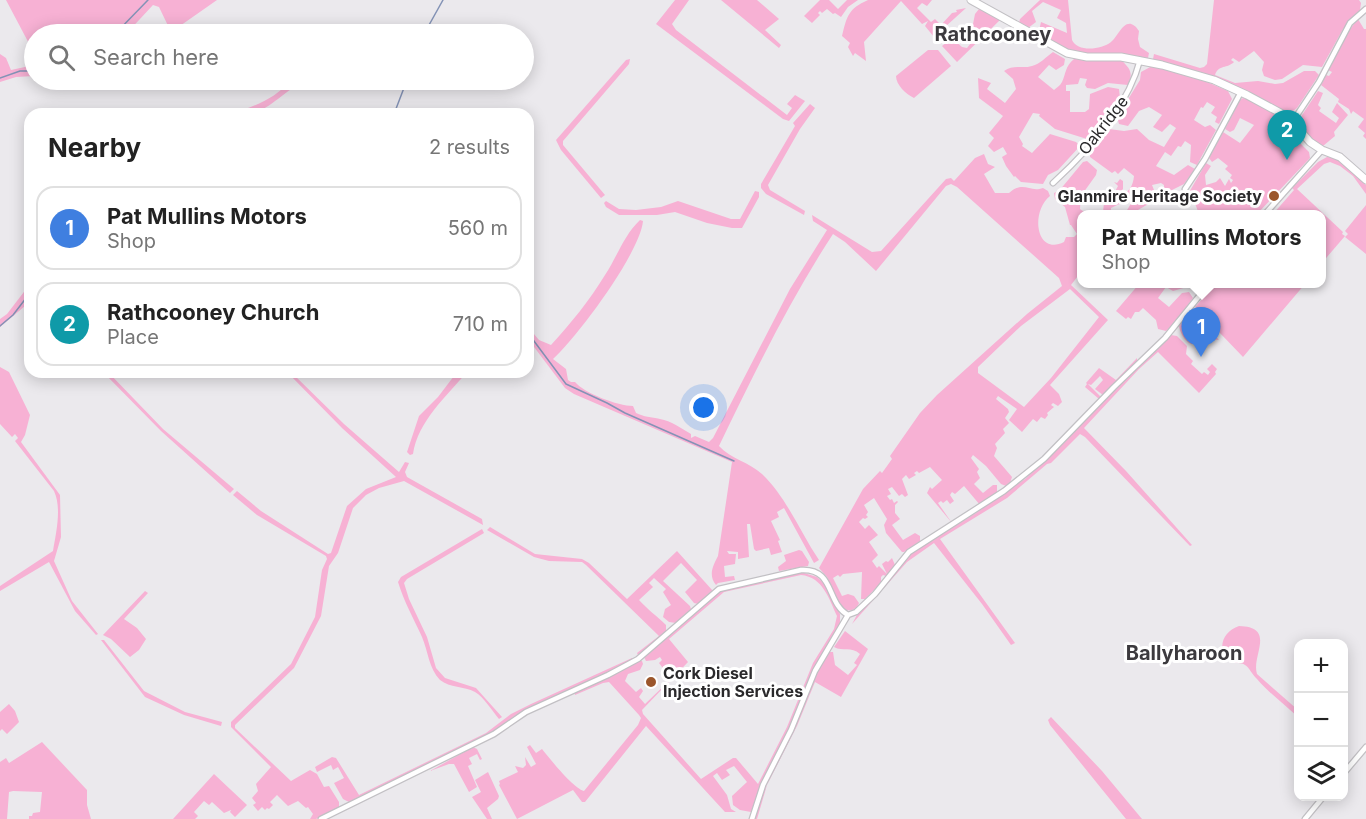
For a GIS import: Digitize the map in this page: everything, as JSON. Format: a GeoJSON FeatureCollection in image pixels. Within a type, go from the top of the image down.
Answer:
{"type":"FeatureCollection","features":[{"type":"Feature","properties":{"kind":"street"},"geometry":{"type":"LineString","coordinates":[[971,0],[1067,53],[1087,57],[1121,57],[1140,60],[1205,77],[1240,92],[1293,120],[1310,142],[1340,157],[1366,180]]}},
{"type":"Feature","properties":{"kind":"street"},"geometry":{"type":"LineString","coordinates":[[1293,120],[1319,82],[1350,24],[1366,9]]}},
{"type":"Feature","properties":{"kind":"street","name":"Oakridge"},"geometry":{"type":"LineString","coordinates":[[1053,183],[1088,147],[1120,107],[1134,82],[1140,60]]}},
{"type":"Feature","properties":{"kind":"street"},"geometry":{"type":"LineString","coordinates":[[1185,189],[1205,159],[1240,92]]}},
{"type":"Feature","properties":{"kind":"street"},"geometry":{"type":"LineString","coordinates":[[1269,210],[1322,150]]}},
{"type":"Feature","properties":{"kind":"street"},"geometry":{"type":"LineString","coordinates":[[752,819],[763,785],[791,730],[815,670],[848,615],[856,612],[869,599],[909,552],[1011,486],[1052,452],[1173,328],[1206,288]]}},
{"type":"Feature","properties":{"kind":"street"},"geometry":{"type":"LineString","coordinates":[[321,819],[494,734],[518,716],[638,659],[723,587],[801,570],[811,570],[820,574],[825,580],[841,610],[848,615]]}},
{"type":"Feature","properties":{"kind":"street"},"geometry":{"type":"LineString","coordinates":[[1348,768],[1366,747]]}},
{"type":"Feature","properties":{"kind":"street"},"geometry":{"type":"LineString","coordinates":[[1305,819],[1320,801]]}},
{"type":"Feature","properties":{"kind":"shaded area"},"geometry":{"type":"Polygon","coordinates":[[[6,0],[217,0],[183,24],[167,24],[159,7],[153,5],[135,24],[24,24],[24,34],[6,0]]]}},
{"type":"Feature","properties":{"kind":"shaded area"},"geometry":{"type":"Polygon","coordinates":[[[675,0],[689,0],[672,24],[676,30],[787,115],[792,108],[787,104],[795,95],[805,101],[789,121],[783,119],[656,24],[675,0]]]}},
{"type":"Feature","properties":{"kind":"shaded area"},"geometry":{"type":"Polygon","coordinates":[[[721,0],[757,0],[779,19],[765,30],[781,45],[779,48],[721,0]]]}},
{"type":"Feature","properties":{"kind":"shaded area"},"geometry":{"type":"Polygon","coordinates":[[[820,0],[829,0],[838,9],[847,0],[858,0],[848,7],[841,17],[827,9],[822,13],[820,11],[818,13],[820,15],[812,23],[804,16],[820,0]]]}},
{"type":"Feature","properties":{"kind":"shaded area"},"geometry":{"type":"Polygon","coordinates":[[[868,0],[932,0],[927,6],[922,3],[917,8],[931,22],[935,19],[941,25],[952,13],[957,12],[956,10],[966,8],[934,37],[925,26],[928,21],[922,24],[901,1],[864,42],[866,61],[855,53],[853,56],[848,47],[850,43],[842,36],[849,14],[868,0]]]}},
{"type":"Feature","properties":{"kind":"shaded area"},"geometry":{"type":"Polygon","coordinates":[[[1040,0],[1068,0],[1072,40],[1075,44],[1084,48],[1107,45],[1123,27],[1130,24],[1139,31],[1140,47],[1149,53],[1148,58],[1112,54],[1082,55],[1073,53],[1038,35],[1041,22],[1067,33],[1066,23],[1057,18],[1061,10],[1043,2],[1032,11],[1036,22],[1028,28],[1019,23],[1020,19],[1040,0]]]}},
{"type":"Feature","properties":{"kind":"shaded area"},"geometry":{"type":"Polygon","coordinates":[[[1214,0],[1359,0],[1361,3],[1360,10],[1343,29],[1322,67],[1303,65],[1282,79],[1275,80],[1264,76],[1262,70],[1264,62],[1254,51],[1239,62],[1233,58],[1231,60],[1234,62],[1221,68],[1215,75],[1235,83],[1258,81],[1275,84],[1283,83],[1304,71],[1315,71],[1319,75],[1297,108],[1289,114],[1205,75],[1153,59],[1154,54],[1200,68],[1204,67],[1207,64],[1214,0]]]}},
{"type":"Feature","properties":{"kind":"shaded area"},"geometry":{"type":"Polygon","coordinates":[[[979,9],[1000,20],[957,62],[942,46],[952,38],[962,47],[967,48],[974,39],[972,37],[976,32],[972,29],[975,14],[979,9]]]}},
{"type":"Feature","properties":{"kind":"shaded area"},"geometry":{"type":"Polygon","coordinates":[[[1358,19],[1366,29],[1366,139],[1363,136],[1365,133],[1358,127],[1364,119],[1353,111],[1351,114],[1349,109],[1338,102],[1339,99],[1321,85],[1326,75],[1329,76],[1332,72],[1328,70],[1345,37],[1358,19]]]}},
{"type":"Feature","properties":{"kind":"shaded area"},"geometry":{"type":"Polygon","coordinates":[[[928,50],[938,50],[951,66],[914,98],[902,89],[896,76],[928,50]]]}},
{"type":"Feature","properties":{"kind":"shaded area"},"geometry":{"type":"Polygon","coordinates":[[[1053,52],[1065,59],[1064,65],[1056,70],[1049,65],[1038,77],[1054,90],[1061,83],[1067,67],[1074,59],[1122,59],[1131,75],[1128,85],[1108,83],[1095,89],[1087,88],[1085,85],[1087,79],[1080,78],[1078,84],[1066,85],[1066,91],[1070,91],[1070,112],[1085,112],[1089,109],[1090,94],[1108,87],[1119,89],[1120,98],[1087,139],[1055,129],[1039,116],[1040,114],[1033,113],[1019,137],[1022,146],[1032,153],[1050,134],[1076,142],[1080,146],[1058,170],[1048,175],[1043,184],[1021,182],[1006,166],[1002,157],[1007,154],[1003,147],[994,152],[988,146],[994,138],[989,133],[1003,116],[979,98],[978,78],[991,83],[987,89],[1005,103],[1016,89],[1013,79],[1004,71],[1035,65],[1053,52]]]}},
{"type":"Feature","properties":{"kind":"shaded area"},"geometry":{"type":"Polygon","coordinates":[[[0,54],[6,58],[11,70],[24,67],[24,77],[0,82],[0,54]]]}},
{"type":"Feature","properties":{"kind":"shaded area"},"geometry":{"type":"Polygon","coordinates":[[[630,59],[629,64],[563,141],[563,145],[605,195],[601,198],[561,150],[556,140],[626,60],[630,59]]]}},
{"type":"Feature","properties":{"kind":"shaded area"},"geometry":{"type":"Polygon","coordinates":[[[1152,66],[1207,82],[1228,91],[1232,99],[1219,124],[1215,122],[1217,117],[1211,113],[1215,107],[1207,102],[1203,108],[1201,107],[1194,120],[1205,127],[1210,125],[1216,130],[1197,165],[1190,162],[1191,145],[1185,141],[1171,156],[1165,152],[1156,166],[1174,175],[1188,165],[1195,169],[1184,184],[1170,191],[1164,189],[1161,183],[1152,185],[1154,190],[1150,192],[1157,199],[1138,210],[1127,210],[1134,198],[1132,198],[1111,210],[1103,210],[1104,203],[1113,195],[1118,186],[1114,182],[1117,183],[1120,179],[1123,181],[1123,189],[1117,195],[1125,193],[1130,189],[1134,176],[1124,168],[1118,174],[1115,171],[1112,173],[1090,157],[1090,151],[1103,139],[1109,129],[1124,131],[1137,129],[1149,140],[1164,147],[1176,128],[1170,124],[1162,132],[1153,127],[1162,115],[1149,107],[1139,111],[1128,126],[1119,124],[1117,117],[1140,80],[1141,72],[1152,66]]]}},
{"type":"Feature","properties":{"kind":"shaded area"},"geometry":{"type":"Polygon","coordinates":[[[281,90],[290,90],[264,108],[248,108],[256,105],[281,90]]]}},
{"type":"Feature","properties":{"kind":"shaded area"},"geometry":{"type":"Polygon","coordinates":[[[1318,91],[1323,93],[1318,105],[1321,108],[1319,111],[1336,123],[1339,118],[1332,112],[1337,103],[1348,115],[1334,132],[1335,136],[1323,146],[1309,137],[1299,122],[1318,91]]]}},
{"type":"Feature","properties":{"kind":"shaded area"},"geometry":{"type":"Polygon","coordinates":[[[1248,99],[1289,120],[1299,133],[1297,140],[1309,152],[1310,158],[1261,210],[1198,210],[1193,198],[1189,198],[1188,194],[1206,163],[1211,166],[1205,175],[1206,185],[1220,178],[1225,186],[1229,179],[1231,183],[1233,180],[1230,178],[1232,175],[1225,169],[1228,166],[1218,158],[1212,162],[1209,158],[1223,132],[1240,143],[1254,125],[1240,118],[1234,130],[1230,132],[1225,129],[1240,100],[1248,99]]]}},
{"type":"Feature","properties":{"kind":"shaded area"},"geometry":{"type":"Polygon","coordinates":[[[810,104],[815,108],[800,129],[768,185],[770,190],[805,211],[804,215],[766,194],[761,184],[795,126],[793,123],[810,104]]]}},
{"type":"Feature","properties":{"kind":"shaded area"},"geometry":{"type":"Polygon","coordinates":[[[984,154],[988,164],[995,167],[984,174],[995,193],[1009,193],[1019,187],[1043,188],[1048,191],[1050,196],[1044,203],[1038,221],[1042,238],[1047,243],[1055,245],[1064,242],[1066,237],[1074,237],[1077,234],[1077,277],[1071,285],[1108,320],[1050,385],[1059,394],[1062,402],[1058,406],[1053,403],[1051,405],[1054,407],[1047,413],[1045,419],[1041,417],[1037,422],[1033,419],[1022,432],[1009,420],[1017,409],[998,396],[996,399],[1008,409],[1009,412],[1005,418],[1009,423],[1003,429],[1005,433],[995,444],[997,448],[994,456],[1012,477],[1010,483],[1006,486],[1001,484],[973,455],[971,458],[979,469],[977,472],[980,478],[974,484],[983,493],[993,485],[997,485],[997,492],[980,505],[964,486],[955,494],[952,492],[950,495],[954,501],[950,504],[947,500],[938,503],[952,523],[927,493],[930,487],[932,489],[942,480],[930,467],[919,473],[917,471],[914,473],[916,475],[909,479],[906,475],[902,479],[908,495],[905,497],[902,494],[899,496],[892,487],[888,489],[891,494],[887,496],[890,500],[892,499],[894,503],[898,502],[895,505],[895,513],[900,519],[892,525],[903,540],[915,533],[920,536],[920,541],[904,552],[886,533],[884,525],[887,519],[874,498],[864,505],[868,517],[859,522],[865,529],[869,525],[878,535],[869,542],[878,555],[872,561],[877,568],[879,566],[887,574],[882,564],[892,558],[895,565],[886,576],[881,577],[881,583],[865,599],[861,599],[862,572],[843,574],[840,577],[838,575],[833,578],[842,596],[848,594],[854,596],[859,603],[852,610],[842,608],[827,577],[819,568],[863,489],[880,471],[882,473],[892,459],[890,456],[920,413],[937,395],[1027,314],[1062,286],[1059,278],[951,184],[946,186],[876,271],[833,234],[787,312],[719,446],[757,470],[771,483],[819,560],[814,563],[784,508],[777,512],[779,517],[771,521],[780,540],[778,541],[782,552],[771,555],[769,548],[756,551],[750,524],[747,524],[749,557],[738,559],[738,552],[727,551],[729,554],[736,554],[735,564],[724,566],[725,577],[734,576],[735,580],[716,585],[712,578],[712,570],[718,556],[732,462],[574,394],[565,388],[534,347],[534,334],[539,340],[551,345],[593,294],[629,232],[640,220],[643,221],[639,235],[620,273],[592,314],[553,359],[566,369],[568,380],[593,394],[610,401],[633,406],[636,413],[668,421],[691,434],[691,438],[695,436],[709,442],[790,289],[827,230],[813,221],[812,215],[872,252],[881,251],[946,179],[951,178],[954,181],[975,158],[984,154]],[[1070,289],[1021,326],[978,367],[978,373],[1024,407],[1051,378],[1099,317],[1070,289]]]}},
{"type":"Feature","properties":{"kind":"shaded area"},"geometry":{"type":"Polygon","coordinates":[[[1327,157],[1343,163],[1366,185],[1366,194],[1353,176],[1330,162],[1324,164],[1297,189],[1319,210],[1276,210],[1294,190],[1292,188],[1318,162],[1327,157]]]}},
{"type":"Feature","properties":{"kind":"shaded area"},"geometry":{"type":"Polygon","coordinates":[[[1087,161],[1097,170],[1081,196],[1080,209],[1077,210],[1077,234],[1070,225],[1065,207],[1055,199],[1054,193],[1059,191],[1083,162],[1087,161]]]}},
{"type":"Feature","properties":{"kind":"shaded area"},"geometry":{"type":"Polygon","coordinates":[[[755,191],[759,192],[759,197],[742,228],[707,223],[675,212],[657,215],[619,215],[606,207],[604,203],[606,201],[619,209],[636,210],[661,207],[678,201],[731,219],[740,219],[755,191]]]}},
{"type":"Feature","properties":{"kind":"shaded area"},"geometry":{"type":"Polygon","coordinates":[[[1366,205],[1366,254],[1345,237],[1348,234],[1345,231],[1366,205]]]}},
{"type":"Feature","properties":{"kind":"shaded area"},"geometry":{"type":"Polygon","coordinates":[[[1326,216],[1345,236],[1326,258],[1326,216]]]}},
{"type":"Feature","properties":{"kind":"shaded area"},"geometry":{"type":"Polygon","coordinates":[[[1136,288],[1165,288],[1158,298],[1169,307],[1182,293],[1189,292],[1193,298],[1178,320],[1166,331],[1158,329],[1156,320],[1143,308],[1135,312],[1131,319],[1128,317],[1126,319],[1116,311],[1136,288]]]}},
{"type":"Feature","properties":{"kind":"shaded area"},"geometry":{"type":"Polygon","coordinates":[[[1168,288],[1184,288],[1173,291],[1168,288]]]}},
{"type":"Feature","properties":{"kind":"shaded area"},"geometry":{"type":"Polygon","coordinates":[[[1212,288],[1302,288],[1243,357],[1195,307],[1212,288]]]}},
{"type":"Feature","properties":{"kind":"shaded area"},"geometry":{"type":"Polygon","coordinates":[[[24,292],[24,307],[0,327],[0,319],[7,314],[24,292]]]}},
{"type":"Feature","properties":{"kind":"shaded area"},"geometry":{"type":"Polygon","coordinates":[[[1192,311],[1219,340],[1211,339],[1194,344],[1186,341],[1179,326],[1192,311]]]}},
{"type":"Feature","properties":{"kind":"shaded area"},"geometry":{"type":"Polygon","coordinates":[[[1171,335],[1177,336],[1187,346],[1186,354],[1193,361],[1191,364],[1202,374],[1204,372],[1208,375],[1210,372],[1207,369],[1212,364],[1217,369],[1216,374],[1199,393],[1158,352],[1084,428],[1192,545],[1190,546],[1080,434],[1051,463],[1007,498],[940,539],[1015,643],[1011,645],[934,543],[907,562],[852,624],[858,613],[910,554],[1025,479],[1171,335]]]}},
{"type":"Feature","properties":{"kind":"shaded area"},"geometry":{"type":"Polygon","coordinates":[[[1137,358],[1137,361],[1103,395],[1095,389],[1103,380],[1100,376],[1091,385],[1088,384],[1101,397],[1099,399],[1085,387],[1099,368],[1116,380],[1137,358]]]}},
{"type":"Feature","properties":{"kind":"shaded area"},"geometry":{"type":"Polygon","coordinates":[[[0,367],[9,372],[30,415],[21,442],[60,495],[61,537],[54,561],[72,601],[98,634],[96,635],[75,611],[49,562],[0,591],[0,586],[53,551],[58,505],[54,491],[15,441],[18,438],[15,434],[12,437],[0,424],[0,367]]]}},
{"type":"Feature","properties":{"kind":"shaded area"},"geometry":{"type":"Polygon","coordinates":[[[109,378],[114,378],[163,429],[234,489],[230,493],[161,431],[109,378]]]}},
{"type":"Feature","properties":{"kind":"shaded area"},"geometry":{"type":"Polygon","coordinates":[[[293,378],[297,378],[344,424],[399,472],[405,462],[409,463],[405,472],[407,477],[482,519],[483,525],[404,481],[379,488],[366,495],[353,508],[338,553],[329,566],[321,616],[294,668],[235,725],[235,728],[291,781],[310,770],[317,774],[324,787],[329,786],[339,802],[339,807],[316,819],[310,819],[313,814],[308,807],[306,808],[298,801],[288,806],[277,795],[270,802],[273,805],[269,809],[265,810],[262,807],[258,811],[253,805],[256,803],[252,798],[258,791],[256,784],[271,767],[231,727],[231,722],[291,664],[315,617],[322,570],[327,559],[326,556],[257,515],[233,495],[237,491],[261,511],[328,554],[331,553],[347,506],[366,489],[396,477],[342,428],[293,378]]]}},
{"type":"Feature","properties":{"kind":"shaded area"},"geometry":{"type":"Polygon","coordinates":[[[452,378],[462,378],[427,420],[413,454],[410,455],[407,452],[419,416],[452,378]]]}},
{"type":"Feature","properties":{"kind":"shaded area"},"geometry":{"type":"Polygon","coordinates":[[[490,527],[535,554],[582,559],[627,599],[677,551],[713,591],[698,604],[694,603],[685,592],[697,580],[681,563],[663,581],[691,609],[676,623],[669,622],[663,617],[665,609],[671,605],[663,592],[666,589],[654,578],[649,583],[653,587],[639,600],[666,625],[666,631],[638,655],[637,653],[659,636],[586,565],[582,562],[549,561],[534,557],[487,530],[490,527]]]}},
{"type":"Feature","properties":{"kind":"shaded area"},"geometry":{"type":"Polygon","coordinates":[[[482,529],[484,533],[407,579],[404,583],[427,637],[436,668],[445,678],[476,688],[502,717],[499,719],[478,694],[444,683],[436,676],[398,582],[401,577],[482,529]]]}},
{"type":"Feature","properties":{"kind":"shaded area"},"geometry":{"type":"Polygon","coordinates":[[[799,550],[809,562],[808,566],[779,571],[778,567],[786,561],[784,555],[799,550]]]}},
{"type":"Feature","properties":{"kind":"shaded area"},"geometry":{"type":"Polygon","coordinates":[[[801,572],[817,577],[826,585],[840,614],[840,625],[815,666],[789,730],[762,783],[751,812],[740,810],[733,805],[732,796],[747,782],[734,766],[726,770],[730,775],[722,780],[717,773],[713,776],[727,795],[731,809],[736,812],[725,812],[646,726],[585,802],[582,802],[573,790],[517,819],[499,781],[518,772],[515,766],[523,768],[526,765],[525,757],[531,767],[536,764],[527,747],[530,745],[536,753],[542,749],[568,779],[584,791],[638,725],[641,718],[639,715],[609,682],[575,695],[574,692],[642,661],[640,670],[628,674],[625,681],[636,692],[641,688],[643,691],[639,697],[645,704],[671,679],[659,663],[662,660],[660,657],[646,661],[644,657],[721,591],[801,572]],[[801,575],[724,592],[669,639],[688,662],[642,710],[643,714],[701,779],[736,758],[758,784],[787,727],[813,663],[834,629],[837,616],[828,596],[820,584],[801,575]]]}},
{"type":"Feature","properties":{"kind":"shaded area"},"geometry":{"type":"Polygon","coordinates":[[[145,591],[148,593],[124,619],[137,628],[146,639],[139,650],[130,657],[111,639],[103,635],[145,591]]]}},
{"type":"Feature","properties":{"kind":"shaded area"},"geometry":{"type":"Polygon","coordinates":[[[1239,626],[1257,631],[1260,644],[1257,674],[1294,706],[1294,713],[1246,666],[1226,657],[1223,652],[1223,641],[1233,628],[1239,626]]]}},
{"type":"Feature","properties":{"kind":"shaded area"},"geometry":{"type":"Polygon","coordinates":[[[845,631],[868,649],[841,697],[815,682],[797,726],[767,785],[757,819],[754,819],[764,790],[827,652],[833,652],[835,665],[848,675],[857,665],[854,663],[860,654],[853,650],[834,647],[845,631]]]}},
{"type":"Feature","properties":{"kind":"shaded area"},"geometry":{"type":"Polygon","coordinates":[[[101,640],[104,640],[144,691],[185,712],[222,722],[221,726],[184,715],[145,697],[101,640]]]}},
{"type":"Feature","properties":{"kind":"shaded area"},"geometry":{"type":"Polygon","coordinates":[[[632,658],[633,660],[513,717],[499,729],[349,802],[343,799],[334,783],[344,778],[338,767],[333,770],[331,765],[317,772],[315,767],[332,757],[336,758],[359,795],[486,733],[511,714],[632,658]]]}},
{"type":"Feature","properties":{"kind":"shaded area"},"geometry":{"type":"Polygon","coordinates":[[[9,704],[15,711],[19,722],[7,734],[2,729],[0,731],[0,712],[9,704]]]}},
{"type":"Feature","properties":{"kind":"shaded area"},"geometry":{"type":"Polygon","coordinates":[[[1051,717],[1102,771],[1142,819],[1126,819],[1050,725],[1048,720],[1051,717]]]}},
{"type":"Feature","properties":{"kind":"shaded area"},"geometry":{"type":"Polygon","coordinates":[[[42,742],[87,790],[87,805],[91,819],[29,819],[33,813],[40,812],[42,792],[13,791],[9,792],[7,819],[0,819],[0,762],[6,758],[9,763],[42,742]]]}},
{"type":"Feature","properties":{"kind":"shaded area"},"geometry":{"type":"Polygon","coordinates":[[[473,747],[477,749],[482,759],[480,760],[477,754],[469,758],[472,764],[468,766],[477,787],[469,792],[454,764],[430,771],[473,747]]]}},
{"type":"Feature","properties":{"kind":"shaded area"},"geometry":{"type":"Polygon","coordinates":[[[488,772],[499,796],[487,808],[492,819],[487,819],[472,797],[481,792],[475,780],[488,772]]]}},
{"type":"Feature","properties":{"kind":"shaded area"},"geometry":{"type":"Polygon","coordinates":[[[214,774],[247,805],[235,817],[230,812],[231,810],[224,813],[212,802],[209,805],[204,801],[194,812],[198,816],[195,819],[173,819],[214,774]]]}},
{"type":"Feature","properties":{"kind":"waterway"},"geometry":{"type":"LineString","coordinates":[[125,24],[148,0]]}},
{"type":"Feature","properties":{"kind":"waterway"},"geometry":{"type":"LineString","coordinates":[[430,24],[443,0]]}},
{"type":"Feature","properties":{"kind":"waterway"},"geometry":{"type":"LineString","coordinates":[[0,78],[24,71]]}},
{"type":"Feature","properties":{"kind":"waterway"},"geometry":{"type":"LineString","coordinates":[[396,108],[403,90]]}},
{"type":"Feature","properties":{"kind":"waterway"},"geometry":{"type":"LineString","coordinates":[[0,326],[13,315],[24,301]]}},
{"type":"Feature","properties":{"kind":"waterway"},"geometry":{"type":"LineString","coordinates":[[534,341],[566,384],[734,461]]}},
{"type":"Feature","properties":{"kind":"place","name":"Rathcooney Church"},"geometry":{"type":"Point","coordinates":[1287,160]}},
{"type":"Feature","properties":{"kind":"place","name":"Glanmire Heritage Society"},"geometry":{"type":"Point","coordinates":[1274,196]}},
{"type":"Feature","properties":{"kind":"place","name":"Pat Mullins Motors"},"geometry":{"type":"Point","coordinates":[1201,357]}},
{"type":"Feature","properties":{"kind":"place","name":"Cork Diesel Injection Services"},"geometry":{"type":"Point","coordinates":[651,682]}},
{"type":"Feature","properties":{"kind":"district","name":"Rathcooney"},"geometry":{"type":"Point","coordinates":[993,34]}},
{"type":"Feature","properties":{"kind":"district","name":"Ballyharoon"},"geometry":{"type":"Point","coordinates":[1184,653]}}]}
